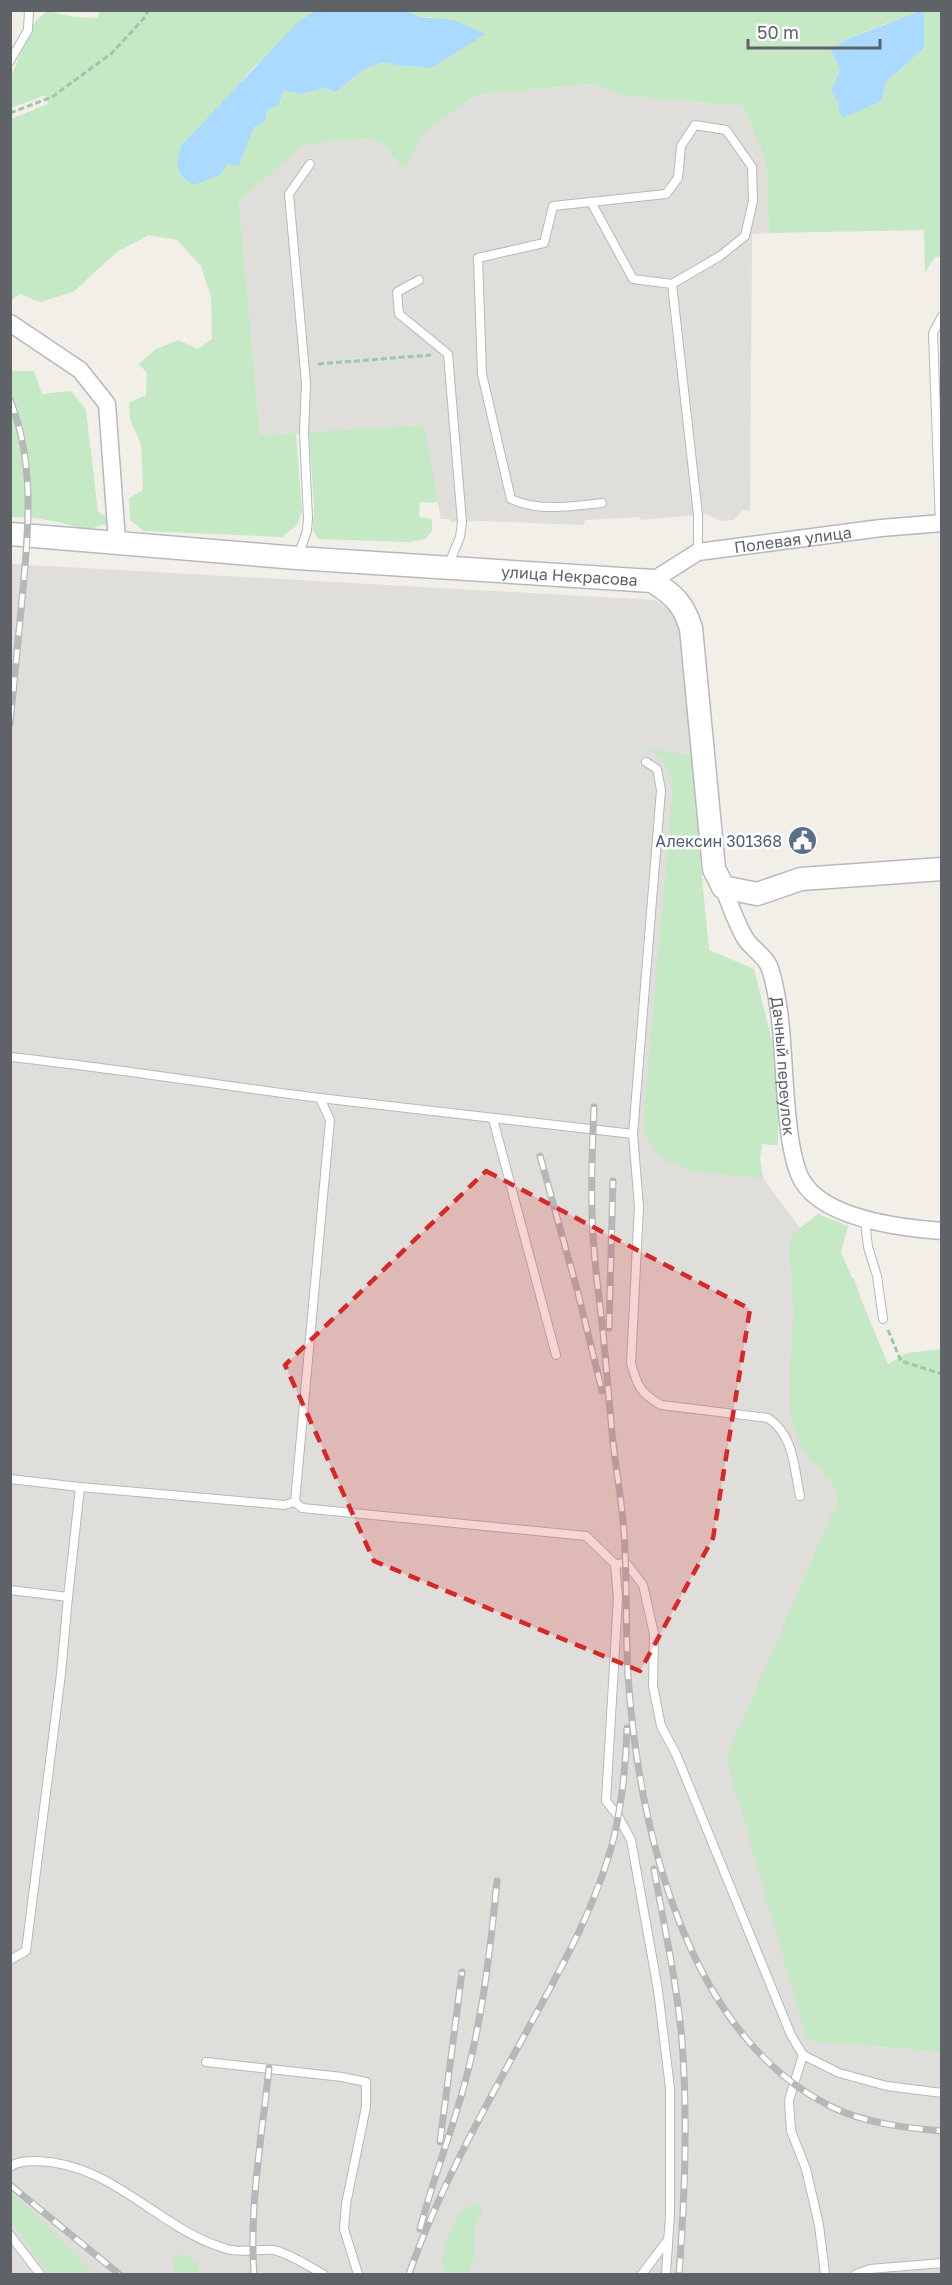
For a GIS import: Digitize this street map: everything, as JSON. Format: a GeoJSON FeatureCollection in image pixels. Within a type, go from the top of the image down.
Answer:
{"type":"FeatureCollection","features":[{"type":"Feature","properties":{"kind":"main road","name":"улица Некрасова"},"geometry":{"type":"LineString","coordinates":[[10,534],[117,541],[297,558],[652,581],[673,594],[686,610],[691,628],[714,869],[723,887]]}},
{"type":"Feature","properties":{"kind":"main road"},"geometry":{"type":"LineString","coordinates":[[723,887],[757,894],[801,879],[942,868]]}},
{"type":"Feature","properties":{"kind":"street"},"geometry":{"type":"LineString","coordinates":[[10,323],[80,370],[107,404],[117,541]]}},
{"type":"Feature","properties":{"kind":"street","name":"Полевая улица"},"geometry":{"type":"LineString","coordinates":[[652,581],[698,552],[881,528],[941,524]]}},
{"type":"Feature","properties":{"kind":"street","name":"Дачный переулок"},"geometry":{"type":"LineString","coordinates":[[723,887],[745,939],[768,964],[781,1021],[790,1136],[803,1183],[824,1202],[865,1220],[906,1228],[942,1230]]}},
{"type":"Feature","properties":{"kind":"lane"},"geometry":{"type":"LineString","coordinates":[[10,61],[28,30],[28,10]]}},
{"type":"Feature","properties":{"kind":"lane"},"geometry":{"type":"LineString","coordinates":[[591,202],[633,279],[672,284],[720,256],[745,236],[753,201],[752,167],[726,129],[694,125],[681,146],[678,178],[666,194],[553,206],[544,243],[478,258],[482,374],[511,499],[524,506],[602,503]]}},
{"type":"Feature","properties":{"kind":"lane"},"geometry":{"type":"LineString","coordinates":[[297,558],[307,531],[308,518],[304,433],[306,383],[289,194],[310,164]]}},
{"type":"Feature","properties":{"kind":"lane"},"geometry":{"type":"LineString","coordinates":[[419,280],[398,292],[399,314],[448,354],[462,522],[460,537],[448,566]]}},
{"type":"Feature","properties":{"kind":"lane"},"geometry":{"type":"LineString","coordinates":[[672,284],[698,515],[698,552]]}},
{"type":"Feature","properties":{"kind":"lane"},"geometry":{"type":"LineString","coordinates":[[941,524],[933,333],[942,316]]}},
{"type":"Feature","properties":{"kind":"lane"},"geometry":{"type":"LineString","coordinates":[[646,762],[657,770],[661,790],[633,1134],[639,1206],[631,1363],[637,1385],[648,1397],[661,1405],[768,1418],[777,1424],[789,1442],[800,1496]]}},
{"type":"Feature","properties":{"kind":"lane"},"geometry":{"type":"LineString","coordinates":[[10,1057],[116,1069],[187,1081],[320,1098],[633,1134]]}},
{"type":"Feature","properties":{"kind":"lane"},"geometry":{"type":"LineString","coordinates":[[295,1502],[330,1120],[320,1098]]}},
{"type":"Feature","properties":{"kind":"lane"},"geometry":{"type":"LineString","coordinates":[[493,1119],[556,1355]]}},
{"type":"Feature","properties":{"kind":"lane"},"geometry":{"type":"LineString","coordinates":[[865,1220],[868,1247],[877,1276],[883,1319]]}},
{"type":"Feature","properties":{"kind":"lane"},"geometry":{"type":"LineString","coordinates":[[10,1479],[284,1505],[295,1502]]}},
{"type":"Feature","properties":{"kind":"lane"},"geometry":{"type":"LineString","coordinates":[[10,1960],[26,1951],[60,1686],[80,1487]]}},
{"type":"Feature","properties":{"kind":"lane"},"geometry":{"type":"LineString","coordinates":[[295,1502],[302,1508],[586,1536],[615,1564],[618,1598],[606,1801],[618,1816],[631,1840],[658,1990],[670,2088],[666,2274]]}},
{"type":"Feature","properties":{"kind":"lane"},"geometry":{"type":"LineString","coordinates":[[615,1564],[626,1563],[643,1585],[654,1634],[653,1686],[662,1726],[676,1754],[791,2036],[803,2055],[839,2073],[887,2086],[942,2093]]}},
{"type":"Feature","properties":{"kind":"lane"},"geometry":{"type":"LineString","coordinates":[[10,1590],[68,1597]]}},
{"type":"Feature","properties":{"kind":"lane"},"geometry":{"type":"LineString","coordinates":[[803,2055],[789,2100],[791,2132],[806,2169],[819,2225],[825,2274]]}},
{"type":"Feature","properties":{"kind":"lane"},"geometry":{"type":"LineString","coordinates":[[206,2062],[342,2077],[366,2082],[366,2108],[346,2204],[344,2229],[358,2274]]}},
{"type":"Feature","properties":{"kind":"lane"},"geometry":{"type":"LineString","coordinates":[[10,2166],[14,2163],[33,2161],[49,2162],[102,2177],[197,2236],[230,2250],[277,2250],[323,2274]]}},
{"type":"Feature","properties":{"kind":"lane"},"geometry":{"type":"LineString","coordinates":[[10,2235],[40,2274]]}},
{"type":"Feature","properties":{"kind":"lane"},"geometry":{"type":"LineString","coordinates":[[642,2274],[668,2240]]}},
{"type":"Feature","properties":{"kind":"lane"},"geometry":{"type":"LineString","coordinates":[[856,2274],[870,2269],[942,2263]]}},
{"type":"Feature","properties":{"kind":"path"},"geometry":{"type":"LineString","coordinates":[[10,113],[52,97],[112,54],[145,17],[148,10]]}},
{"type":"Feature","properties":{"kind":"path"},"geometry":{"type":"LineString","coordinates":[[305,364],[448,354]]}},
{"type":"Feature","properties":{"kind":"path"},"geometry":{"type":"LineString","coordinates":[[883,1319],[901,1361],[942,1374]]}},
{"type":"Feature","properties":{"kind":"highlighted area"},"geometry":{"type":"Polygon","coordinates":[[[486,1171],[750,1309],[713,1538],[640,1671],[374,1561],[285,1365],[486,1171]]]}},
{"type":"Feature","properties":{"kind":"shaded area"},"geometry":{"type":"Polygon","coordinates":[[[593,84],[625,96],[743,106],[766,160],[769,233],[752,234],[750,511],[742,510],[734,520],[721,521],[707,514],[640,520],[640,517],[585,520],[584,525],[450,522],[450,519],[441,519],[423,425],[260,436],[239,201],[302,145],[372,138],[386,147],[398,163],[406,166],[421,135],[476,95],[593,84]]]}},
{"type":"Feature","properties":{"kind":"shaded area"},"geometry":{"type":"Polygon","coordinates":[[[10,564],[655,600],[679,617],[696,756],[700,858],[709,950],[754,969],[778,1145],[762,1144],[760,1160],[763,1178],[800,1228],[815,1279],[854,1278],[869,1321],[827,1389],[837,1502],[807,2041],[941,2052],[941,2274],[11,2274],[10,564]]]}},
{"type":"Feature","properties":{"kind":"green space"},"geometry":{"type":"Polygon","coordinates":[[[100,10],[319,11],[313,12],[252,69],[219,108],[227,164],[239,166],[254,127],[265,122],[267,110],[278,106],[284,91],[302,94],[324,88],[336,92],[364,69],[385,62],[431,68],[433,17],[420,17],[407,11],[941,11],[941,256],[934,258],[925,273],[924,230],[769,233],[766,160],[743,106],[625,96],[592,84],[476,95],[421,135],[406,167],[398,163],[386,147],[372,138],[303,145],[239,201],[260,436],[296,433],[302,511],[297,525],[282,537],[144,531],[130,520],[129,498],[143,490],[141,444],[130,420],[129,403],[146,395],[147,373],[139,364],[156,349],[178,340],[198,349],[212,339],[211,297],[201,266],[177,240],[149,235],[118,251],[73,292],[40,302],[20,294],[11,301],[11,119],[48,104],[45,95],[11,108],[11,77],[33,24],[47,11],[75,17],[98,18],[100,10]],[[890,22],[847,39],[840,69],[831,91],[839,103],[839,111],[881,101],[886,82],[924,48],[890,22]]]}},
{"type":"Feature","properties":{"kind":"green space"},"geometry":{"type":"Polygon","coordinates":[[[11,371],[34,371],[42,394],[71,391],[86,410],[98,512],[107,517],[108,524],[97,526],[89,531],[50,521],[11,517],[11,371]]]}},
{"type":"Feature","properties":{"kind":"green space"},"geometry":{"type":"Polygon","coordinates":[[[424,425],[438,501],[420,502],[419,517],[432,519],[432,531],[425,539],[410,542],[318,539],[313,530],[314,505],[309,432],[424,425]]]}},
{"type":"Feature","properties":{"kind":"green space"},"geometry":{"type":"Polygon","coordinates":[[[648,748],[696,756],[700,858],[709,950],[754,969],[778,1065],[778,1145],[762,1144],[760,1160],[763,1178],[695,1172],[660,1158],[643,1130],[673,782],[666,764],[648,748]]]}},
{"type":"Feature","properties":{"kind":"green space"},"geometry":{"type":"Polygon","coordinates":[[[818,1214],[848,1226],[841,1252],[888,1364],[907,1353],[941,1349],[941,2052],[807,2041],[726,1758],[837,1502],[835,1487],[803,1451],[790,1417],[790,1367],[794,1315],[789,1240],[818,1214]]]}},
{"type":"Feature","properties":{"kind":"green space"},"geometry":{"type":"Polygon","coordinates":[[[11,2192],[94,2274],[53,2274],[44,2268],[11,2223],[11,2192]]]}},
{"type":"Feature","properties":{"kind":"green space"},"geometry":{"type":"Polygon","coordinates":[[[480,2201],[482,2213],[475,2225],[474,2259],[468,2273],[447,2274],[441,2267],[449,2233],[460,2211],[480,2201]]]}},
{"type":"Feature","properties":{"kind":"green space"},"geometry":{"type":"Polygon","coordinates":[[[184,2253],[200,2266],[196,2274],[175,2274],[173,2259],[184,2253]]]}},
{"type":"Feature","properties":{"kind":"water"},"geometry":{"type":"Polygon","coordinates":[[[319,10],[407,11],[420,17],[453,20],[486,34],[431,68],[385,62],[364,69],[336,92],[324,88],[302,94],[284,91],[278,106],[267,110],[265,122],[254,127],[239,166],[227,164],[220,175],[193,185],[187,181],[180,173],[177,164],[181,146],[296,24],[319,10]]]}},
{"type":"Feature","properties":{"kind":"water"},"geometry":{"type":"Polygon","coordinates":[[[924,10],[924,48],[886,82],[881,101],[843,118],[839,111],[839,103],[831,91],[840,69],[831,50],[847,39],[924,10]]]}},
{"type":"Feature","properties":{"kind":"railway"},"geometry":{"type":"LineString","coordinates":[[10,400],[24,449],[28,499],[28,525],[10,724]]}},
{"type":"Feature","properties":{"kind":"railway"},"geometry":{"type":"LineString","coordinates":[[594,1107],[593,1231],[612,1433],[623,1521],[628,1675],[634,1733],[643,1795],[658,1858],[679,1920],[705,1978],[740,2030],[781,2074],[844,2113],[885,2124],[942,2131]]}},
{"type":"Feature","properties":{"kind":"railway"},"geometry":{"type":"LineString","coordinates":[[540,1156],[602,1391]]}},
{"type":"Feature","properties":{"kind":"railway"},"geometry":{"type":"LineString","coordinates":[[609,1328],[613,1181]]}},
{"type":"Feature","properties":{"kind":"railway"},"geometry":{"type":"LineString","coordinates":[[409,2274],[447,2183],[563,1964],[597,1889],[617,1823],[626,1756],[627,1728]]}},
{"type":"Feature","properties":{"kind":"railway"},"geometry":{"type":"LineString","coordinates":[[654,1869],[677,1998],[684,2070],[685,2158],[679,2274]]}},
{"type":"Feature","properties":{"kind":"railway"},"geometry":{"type":"LineString","coordinates":[[420,2229],[462,2093],[475,2041],[488,1962],[497,1881]]}},
{"type":"Feature","properties":{"kind":"railway"},"geometry":{"type":"LineString","coordinates":[[440,2142],[462,1972]]}},
{"type":"Feature","properties":{"kind":"railway"},"geometry":{"type":"LineString","coordinates":[[254,2274],[253,2223],[269,2068]]}},
{"type":"Feature","properties":{"kind":"railway"},"geometry":{"type":"LineString","coordinates":[[10,2185],[119,2274]]}},
{"type":"Feature","properties":{"kind":"place","name":"Алексин 301368"},"geometry":{"type":"Point","coordinates":[803,841]}}]}
